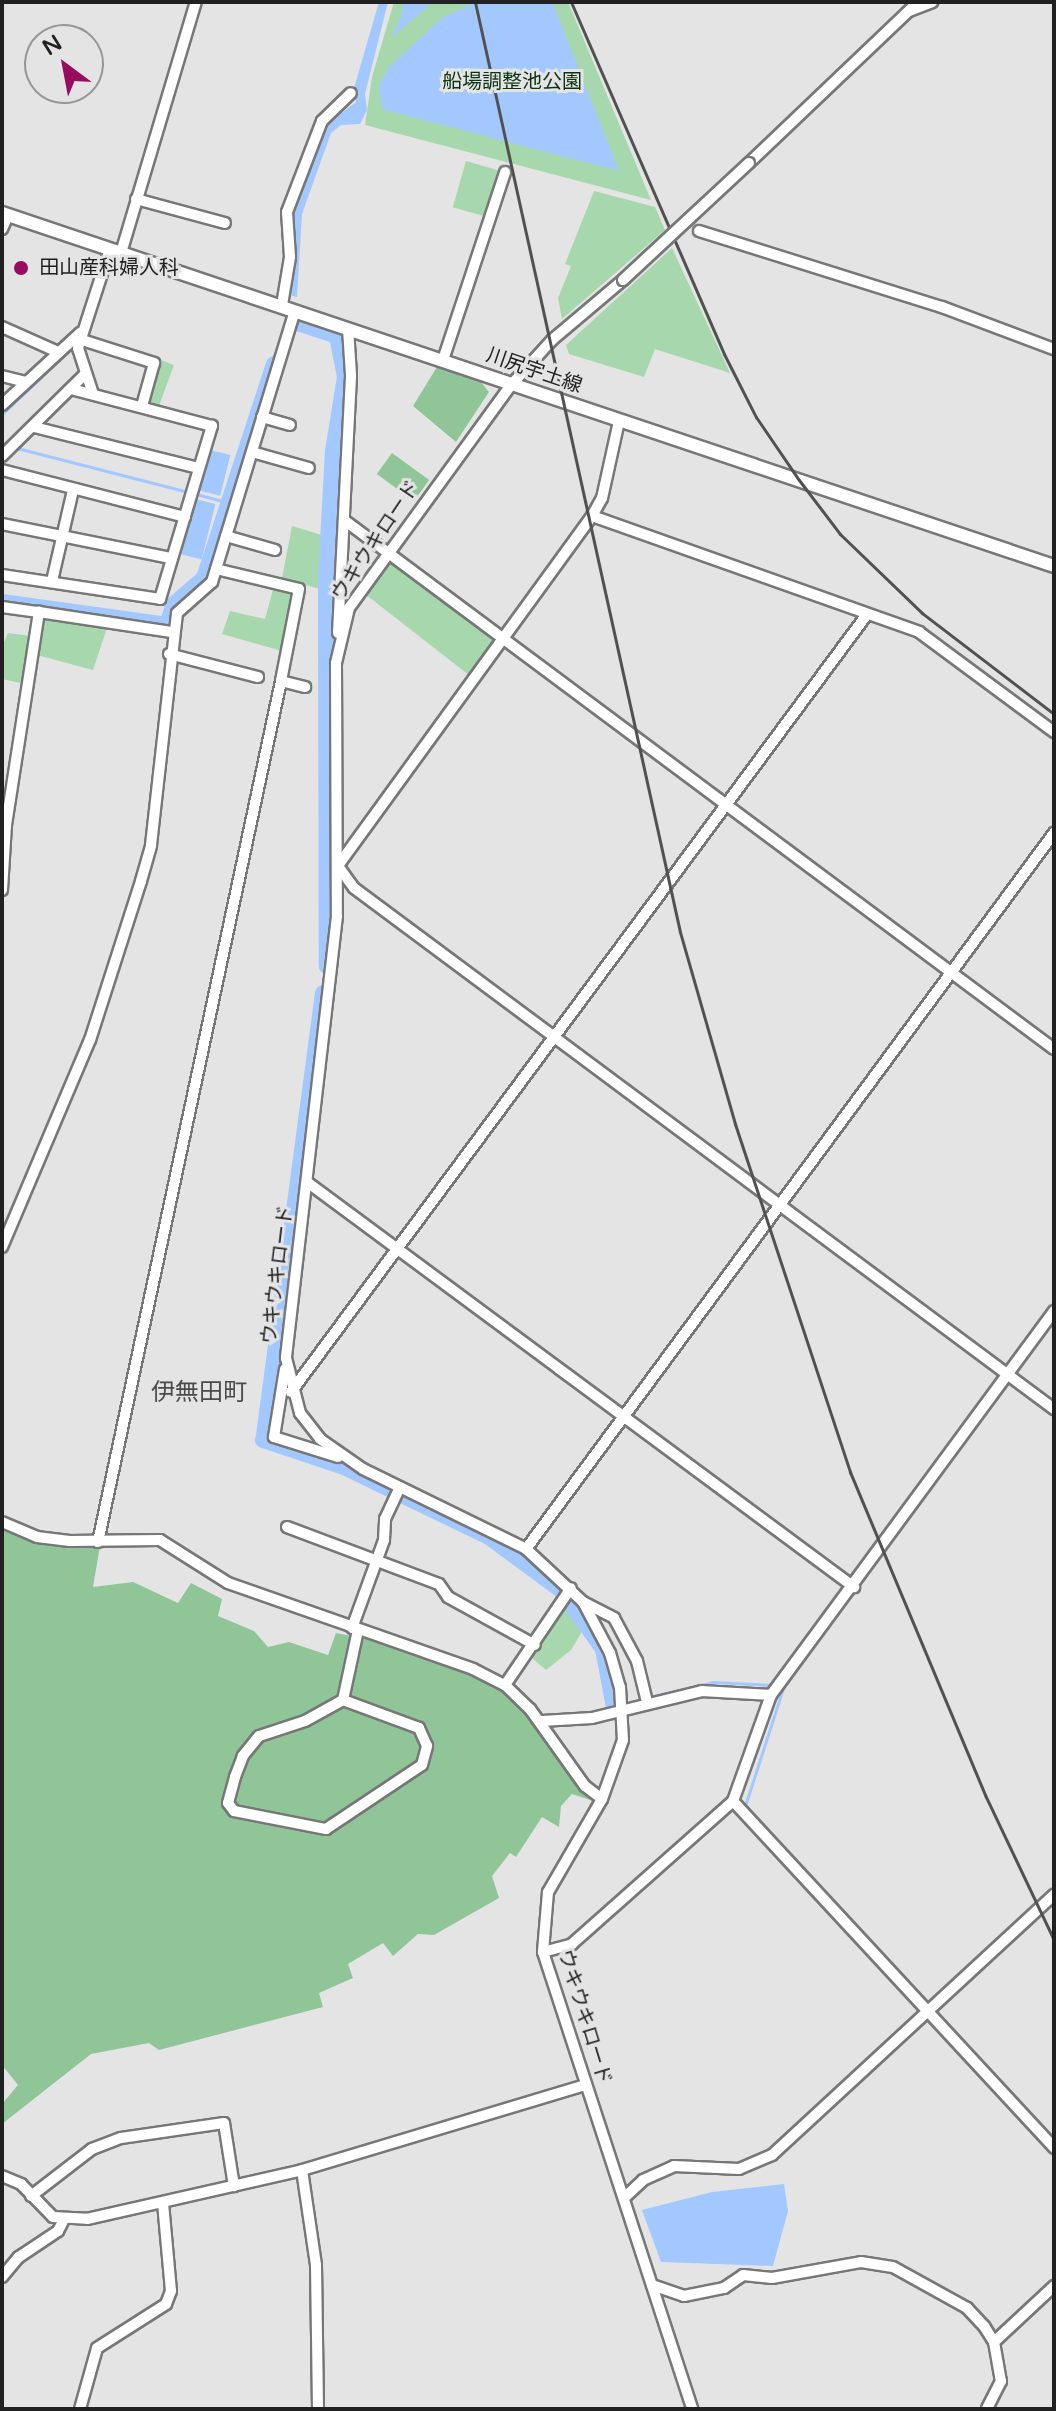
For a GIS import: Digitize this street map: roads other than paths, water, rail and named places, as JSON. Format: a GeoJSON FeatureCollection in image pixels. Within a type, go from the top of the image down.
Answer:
{"type":"FeatureCollection","features":[{"type":"Feature","properties":{"kind":"main road","name":"川尻宇土線"},"geometry":{"type":"LineString","coordinates":[[5,214],[1054,566]]}},
{"type":"Feature","properties":{"kind":"street"},"geometry":{"type":"LineString","coordinates":[[2,405],[79,336],[136,199],[196,2]]}},
{"type":"Feature","properties":{"kind":"street","name":"ウキウキロード"},"geometry":{"type":"LineString","coordinates":[[692,2409],[543,1952],[548,1892],[602,1799],[623,1740],[622,1711],[610,1653],[583,1602],[526,1549],[344,1459],[308,1428],[291,1392],[286,1358],[337,916],[336,663],[349,608],[386,551],[511,385],[552,340],[623,280],[918,2]]}},
{"type":"Feature","properties":{"kind":"street"},"geometry":{"type":"LineString","coordinates":[[908,11],[925,9],[932,2]]}},
{"type":"Feature","properties":{"kind":"street"},"geometry":{"type":"LineString","coordinates":[[2,1247],[90,1040],[144,869],[156,809],[172,632],[177,613],[212,582],[262,417],[288,308],[290,257],[287,212],[322,121],[351,93]]}},
{"type":"Feature","properties":{"kind":"street"},"geometry":{"type":"LineString","coordinates":[[443,360],[505,172]]}},
{"type":"Feature","properties":{"kind":"street"},"geometry":{"type":"LineString","coordinates":[[136,199],[225,223]]}},
{"type":"Feature","properties":{"kind":"street"},"geometry":{"type":"LineString","coordinates":[[2,229],[5,214]]}},
{"type":"Feature","properties":{"kind":"street"},"geometry":{"type":"LineString","coordinates":[[699,231],[942,307],[1054,349]]}},
{"type":"Feature","properties":{"kind":"street"},"geometry":{"type":"LineString","coordinates":[[2,327],[58,352]]}},
{"type":"Feature","properties":{"kind":"street"},"geometry":{"type":"LineString","coordinates":[[336,663],[351,375],[348,329]]}},
{"type":"Feature","properties":{"kind":"street"},"geometry":{"type":"LineString","coordinates":[[79,336],[84,375],[93,394]]}},
{"type":"Feature","properties":{"kind":"street"},"geometry":{"type":"LineString","coordinates":[[79,336],[154,363],[142,406]]}},
{"type":"Feature","properties":{"kind":"street"},"geometry":{"type":"LineString","coordinates":[[2,456],[84,375]]}},
{"type":"Feature","properties":{"kind":"street"},"geometry":{"type":"LineString","coordinates":[[2,376],[26,382]]}},
{"type":"Feature","properties":{"kind":"street"},"geometry":{"type":"LineString","coordinates":[[2,575],[160,599],[212,426],[71,389]]}},
{"type":"Feature","properties":{"kind":"street"},"geometry":{"type":"LineString","coordinates":[[262,417],[290,425]]}},
{"type":"Feature","properties":{"kind":"street"},"geometry":{"type":"LineString","coordinates":[[619,421],[602,498],[592,516],[338,866],[354,888],[554,1040],[1054,1409]]}},
{"type":"Feature","properties":{"kind":"street"},"geometry":{"type":"LineString","coordinates":[[34,427],[199,468]]}},
{"type":"Feature","properties":{"kind":"street"},"geometry":{"type":"LineString","coordinates":[[252,452],[309,468]]}},
{"type":"Feature","properties":{"kind":"street"},"geometry":{"type":"LineString","coordinates":[[2,470],[185,517]]}},
{"type":"Feature","properties":{"kind":"street"},"geometry":{"type":"LineString","coordinates":[[52,581],[73,490]]}},
{"type":"Feature","properties":{"kind":"street"},"geometry":{"type":"LineString","coordinates":[[592,516],[865,617],[919,632],[1054,732]]}},
{"type":"Feature","properties":{"kind":"street"},"geometry":{"type":"LineString","coordinates":[[344,520],[1054,1049]]}},
{"type":"Feature","properties":{"kind":"street"},"geometry":{"type":"LineString","coordinates":[[2,524],[171,558]]}},
{"type":"Feature","properties":{"kind":"street"},"geometry":{"type":"LineString","coordinates":[[226,536],[275,550]]}},
{"type":"Feature","properties":{"kind":"street"},"geometry":{"type":"LineString","coordinates":[[98,1542],[299,589],[216,569]]}},
{"type":"Feature","properties":{"kind":"street"},"geometry":{"type":"LineString","coordinates":[[2,607],[172,632]]}},
{"type":"Feature","properties":{"kind":"street"},"geometry":{"type":"LineString","coordinates":[[2,890],[6,825],[39,612]]}},
{"type":"Feature","properties":{"kind":"street"},"geometry":{"type":"LineString","coordinates":[[291,1392],[400,1250],[865,617]]}},
{"type":"Feature","properties":{"kind":"street"},"geometry":{"type":"LineString","coordinates":[[169,654],[258,677]]}},
{"type":"Feature","properties":{"kind":"street"},"geometry":{"type":"LineString","coordinates":[[281,681],[305,687]]}},
{"type":"Feature","properties":{"kind":"street"},"geometry":{"type":"LineString","coordinates":[[526,1549],[628,1416],[948,971],[1054,833]]}},
{"type":"Feature","properties":{"kind":"street"},"geometry":{"type":"LineString","coordinates":[[307,1182],[628,1416],[854,1587]]}},
{"type":"Feature","properties":{"kind":"street"},"geometry":{"type":"LineString","coordinates":[[543,1952],[572,1944],[733,1801],[771,1695],[854,1587],[1006,1373],[1054,1311]]}},
{"type":"Feature","properties":{"kind":"street"},"geometry":{"type":"LineString","coordinates":[[286,1358],[274,1437],[344,1459]]}},
{"type":"Feature","properties":{"kind":"street"},"geometry":{"type":"LineString","coordinates":[[343,1700],[355,1629],[378,1558],[385,1519],[400,1487]]}},
{"type":"Feature","properties":{"kind":"street"},"geometry":{"type":"LineString","coordinates":[[2,1522],[37,1537],[98,1542],[160,1540],[228,1583],[355,1629],[414,1645],[505,1685],[542,1721],[585,1786],[602,1799]]}},
{"type":"Feature","properties":{"kind":"street"},"geometry":{"type":"LineString","coordinates":[[287,1527],[378,1558],[439,1584],[448,1597],[535,1645]]}},
{"type":"Feature","properties":{"kind":"street"},"geometry":{"type":"LineString","coordinates":[[505,1685],[571,1588]]}},
{"type":"Feature","properties":{"kind":"street"},"geometry":{"type":"LineString","coordinates":[[583,1602],[614,1618],[633,1653],[647,1702]]}},
{"type":"Feature","properties":{"kind":"street"},"geometry":{"type":"LineString","coordinates":[[542,1721],[622,1711],[647,1702],[702,1691],[771,1695]]}},
{"type":"Feature","properties":{"kind":"street"},"geometry":{"type":"LineString","coordinates":[[343,1700],[419,1728],[427,1746],[422,1765],[326,1829],[234,1811],[228,1803],[235,1777],[243,1756],[259,1736],[305,1721],[343,1700]]}},
{"type":"Feature","properties":{"kind":"street"},"geometry":{"type":"LineString","coordinates":[[733,1801],[1054,2148]]}},
{"type":"Feature","properties":{"kind":"street"},"geometry":{"type":"LineString","coordinates":[[624,2198],[643,2180],[674,2166],[739,2169],[772,2155],[1054,1895]]}},
{"type":"Feature","properties":{"kind":"street"},"geometry":{"type":"LineString","coordinates":[[2,2176],[21,2184],[63,2221],[163,2203],[302,2170],[585,2085]]}},
{"type":"Feature","properties":{"kind":"street"},"geometry":{"type":"LineString","coordinates":[[31,2196],[92,2149],[133,2136],[224,2123],[234,2186]]}},
{"type":"Feature","properties":{"kind":"street"},"geometry":{"type":"LineString","coordinates":[[302,2170],[316,2265],[318,2409]]}},
{"type":"Feature","properties":{"kind":"street"},"geometry":{"type":"LineString","coordinates":[[80,2409],[97,2348],[166,2304],[171,2291],[163,2203]]}},
{"type":"Feature","properties":{"kind":"street"},"geometry":{"type":"LineString","coordinates":[[2,2277],[19,2257],[58,2231],[63,2221]]}},
{"type":"Feature","properties":{"kind":"street"},"geometry":{"type":"LineString","coordinates":[[652,2285],[684,2296],[724,2288],[743,2275],[772,2278],[861,2262],[882,2265],[967,2308],[994,2342],[1001,2381],[987,2409]]}},
{"type":"Feature","properties":{"kind":"street"},"geometry":{"type":"LineString","coordinates":[[994,2342],[1054,2286]]}},
{"type":"Feature","properties":{"kind":"water"},"geometry":{"type":"Polygon","coordinates":[[[379,2],[388,2],[365,94],[367,110],[360,124],[341,125],[331,133],[302,214],[297,297],[290,295],[293,212],[323,127],[356,102],[354,88],[379,2]]]}},
{"type":"Feature","properties":{"kind":"water"},"geometry":{"type":"Polygon","coordinates":[[[404,2],[433,2],[391,38],[400,20],[404,2]]]}},
{"type":"Feature","properties":{"kind":"water","name":"船場調整池公園"},"geometry":{"type":"Polygon","coordinates":[[[476,2],[552,2],[619,171],[382,109],[379,87],[388,68],[442,18],[476,2]]]}},
{"type":"Feature","properties":{"kind":"water"},"geometry":{"type":"Polygon","coordinates":[[[210,450],[230,455],[220,496],[200,491],[210,450]]]}},
{"type":"Feature","properties":{"kind":"water"},"geometry":{"type":"Polygon","coordinates":[[[195,499],[215,504],[202,559],[181,554],[195,499]]]}},
{"type":"Feature","properties":{"kind":"water"},"geometry":{"type":"Polygon","coordinates":[[[784,2184],[788,2211],[773,2266],[661,2262],[642,2210],[712,2192],[784,2184]]]}},
{"type":"Feature","properties":{"kind":"waterway"},"geometry":{"type":"LineString","coordinates":[[297,323],[337,336],[345,377],[333,451],[326,577],[327,966]]}},
{"type":"Feature","properties":{"kind":"waterway"},"geometry":{"type":"LineString","coordinates":[[2,414],[70,350]]}},
{"type":"Feature","properties":{"kind":"waterway"},"geometry":{"type":"LineString","coordinates":[[2,602],[167,625],[174,604],[204,578],[274,364]]}},
{"type":"Feature","properties":{"kind":"waterway"},"geometry":{"type":"LineString","coordinates":[[13,447],[188,492]]}},
{"type":"Feature","properties":{"kind":"waterway"},"geometry":{"type":"LineString","coordinates":[[196,494],[229,503]]}},
{"type":"Feature","properties":{"kind":"waterway"},"geometry":{"type":"LineString","coordinates":[[323,993],[263,1440],[344,1467],[489,1537],[561,1590],[603,1649],[614,1707]]}},
{"type":"Feature","properties":{"kind":"waterway"},"geometry":{"type":"LineString","coordinates":[[650,1697],[713,1682],[772,1685]]}},
{"type":"Feature","properties":{"kind":"waterway"},"geometry":{"type":"LineString","coordinates":[[745,1806],[784,1685]]}},
{"type":"Feature","properties":{"kind":"waterway"},"geometry":{"type":"LineString","coordinates":[[614,1707],[643,1699]]}},
{"type":"Feature","properties":{"kind":"railway"},"geometry":{"type":"LineString","coordinates":[[475,2],[680,932],[735,1124],[850,1472],[986,1797],[1054,1940]]}},
{"type":"Feature","properties":{"kind":"railway"},"geometry":{"type":"LineString","coordinates":[[571,2],[724,354],[756,417],[840,534],[922,613],[1054,714]]}},
{"type":"Feature","properties":{"kind":"place","name":"田山産科婦人科"},"geometry":{"type":"Point","coordinates":[21,268]}},
{"type":"Feature","properties":{"kind":"district","name":"伊無田町"},"geometry":{"type":"Point","coordinates":[199,1393]}}]}
